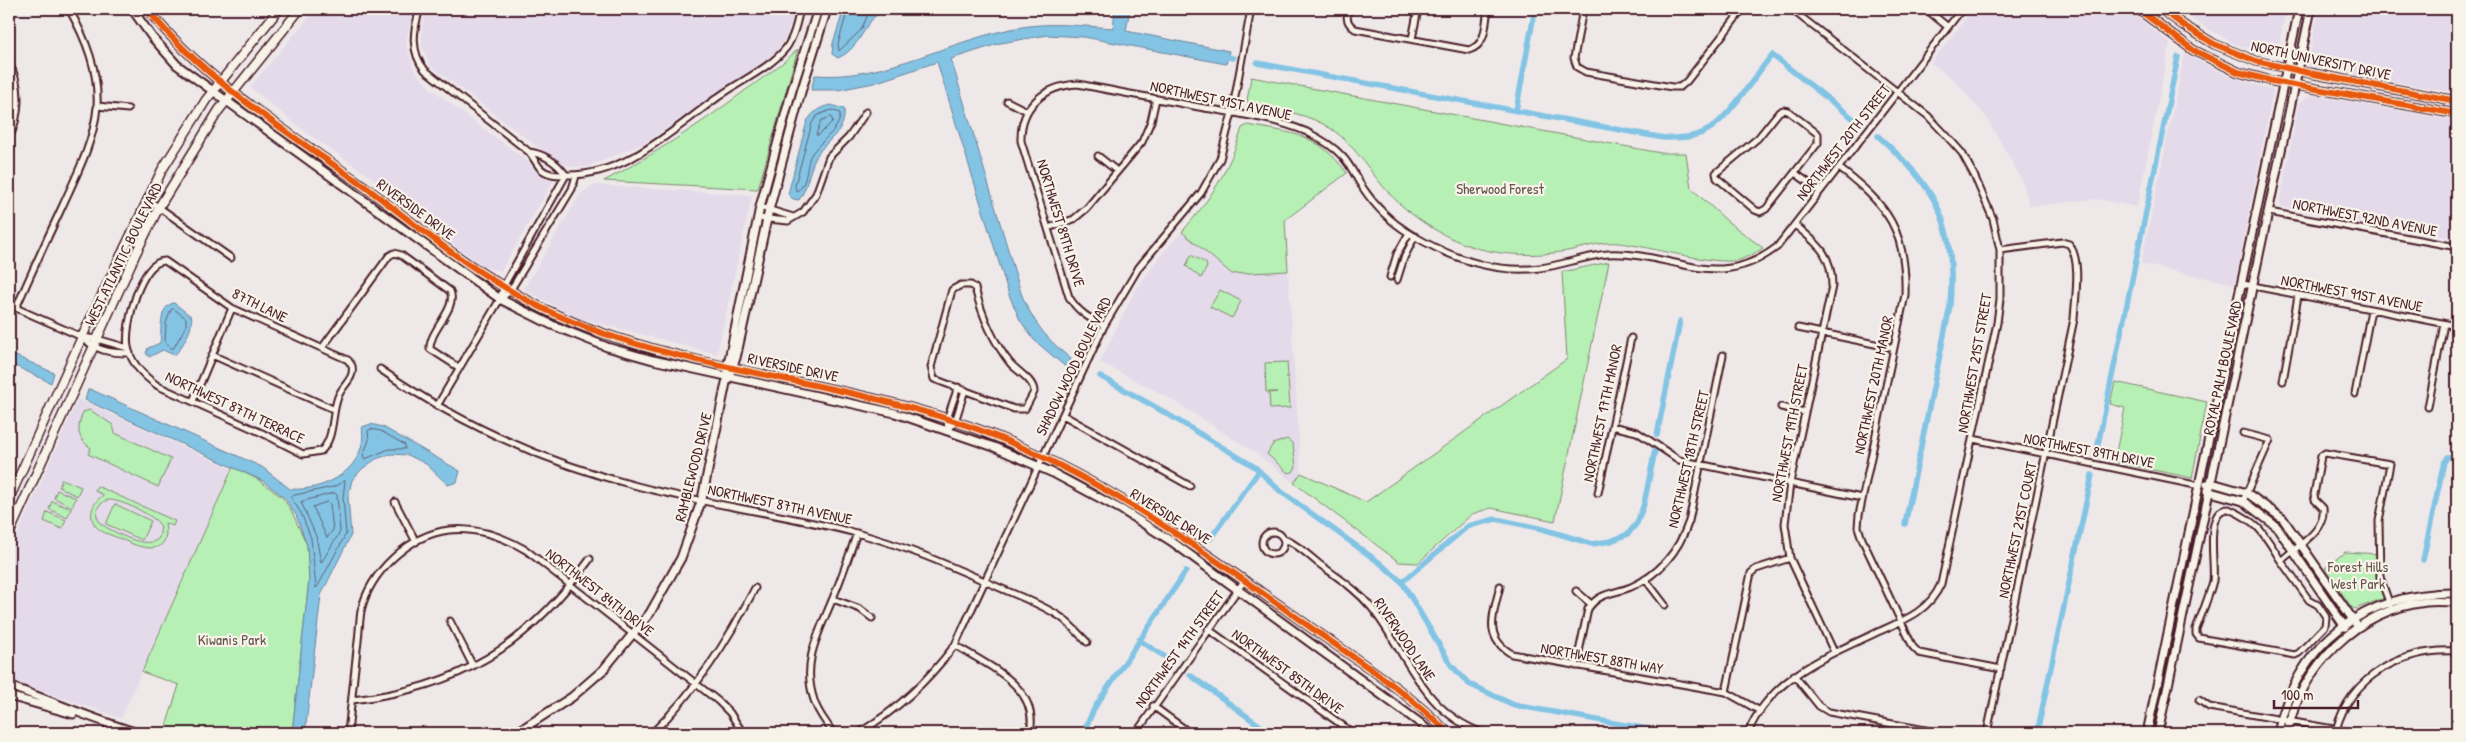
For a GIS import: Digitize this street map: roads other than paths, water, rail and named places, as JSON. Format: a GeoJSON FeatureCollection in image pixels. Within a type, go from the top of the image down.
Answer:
{"type":"FeatureCollection","features":[{"type":"Feature","properties":{"kind":"main road","name":"WEST ATLANTIC BOULEVARD"},"geometry":{"type":"LineString","coordinates":[[9,499],[146,198],[212,92],[279,9]]}},
{"type":"Feature","properties":{"kind":"main road","name":"WEST ATLANTIC BOULEVARD"},"geometry":{"type":"LineString","coordinates":[[9,534],[12,522],[159,207],[233,91],[300,9]]}},
{"type":"Feature","properties":{"kind":"main road","name":"NORTH UNIVERSITY DRIVE"},"geometry":{"type":"LineString","coordinates":[[2138,9],[2184,44],[2211,60],[2245,74],[2284,83],[2457,114]]}},
{"type":"Feature","properties":{"kind":"main road","name":"NORTH UNIVERSITY DRIVE"},"geometry":{"type":"LineString","coordinates":[[2161,9],[2182,25],[2228,51],[2287,69],[2457,101]]}},
{"type":"Feature","properties":{"kind":"street"},"geometry":{"type":"LineString","coordinates":[[16,308],[86,151],[97,106],[95,76],[90,55],[82,32],[70,9]]}},
{"type":"Feature","properties":{"kind":"street","name":"RIVERSIDE DRIVE"},"geometry":{"type":"LineString","coordinates":[[132,9],[152,37],[177,65],[500,299],[552,325],[607,347],[728,377],[895,414],[948,430],[1039,467],[1122,510],[1171,541],[1420,723],[1431,733]]}},
{"type":"Feature","properties":{"kind":"street","name":"RIVERSIDE DRIVE"},"geometry":{"type":"LineString","coordinates":[[147,9],[188,55],[220,81],[510,291],[569,320],[615,337],[730,366],[874,398],[947,419],[1008,441],[1134,506],[1199,548],[1404,694],[1448,733]]}},
{"type":"Feature","properties":{"kind":"street"},"geometry":{"type":"LineString","coordinates":[[420,9],[415,30],[414,46],[421,66],[461,100],[529,152],[541,169],[553,175],[576,176],[597,173],[640,153],[778,56],[792,38],[800,9]]}},
{"type":"Feature","properties":{"kind":"street","name":"RAMBLEWOOD DRIVE"},"geometry":{"type":"LineString","coordinates":[[516,733],[572,697],[603,670],[634,635],[665,588],[681,558],[702,500],[728,377],[760,207],[798,69],[818,9]]}},
{"type":"Feature","properties":{"kind":"street","name":"RAMBLEWOOD DRIVE"},"geometry":{"type":"LineString","coordinates":[[730,366],[801,92],[827,9]]}},
{"type":"Feature","properties":{"kind":"street"},"geometry":{"type":"LineString","coordinates":[[1232,112],[1250,9]]}},
{"type":"Feature","properties":{"kind":"street"},"geometry":{"type":"LineString","coordinates":[[1348,9],[1346,17],[1349,25],[1355,29],[1470,50],[1478,48],[1482,42],[1488,9]]}},
{"type":"Feature","properties":{"kind":"street"},"geometry":{"type":"LineString","coordinates":[[1412,39],[1418,9]]}},
{"type":"Feature","properties":{"kind":"street"},"geometry":{"type":"LineString","coordinates":[[1583,9],[1574,58],[1576,67],[1586,72],[1680,87],[1687,81],[1743,9]]}},
{"type":"Feature","properties":{"kind":"street","name":"NORTHWEST 21ST STREET"},"geometry":{"type":"LineString","coordinates":[[1748,733],[1760,711],[1794,675],[1834,652],[1902,621],[1928,606],[1941,584],[1973,439],[2000,300],[2000,250],[1985,196],[1962,153],[1928,116],[1791,9]]}},
{"type":"Feature","properties":{"kind":"street"},"geometry":{"type":"LineString","coordinates":[[1926,9],[1948,26]]}},
{"type":"Feature","properties":{"kind":"street","name":"NORTHWEST 20TH STREET"},"geometry":{"type":"LineString","coordinates":[[1728,270],[1763,258],[1777,247],[1962,9]]}},
{"type":"Feature","properties":{"kind":"street","name":"ROYAL PALM BOULEVARD"},"geometry":{"type":"LineString","coordinates":[[2147,733],[2201,486],[2299,9]]}},
{"type":"Feature","properties":{"kind":"street","name":"ROYAL PALM BOULEVARD"},"geometry":{"type":"LineString","coordinates":[[2158,733],[2311,9]]}},
{"type":"Feature","properties":{"kind":"street"},"geometry":{"type":"LineString","coordinates":[[9,63],[18,92],[15,126],[9,139]]}},
{"type":"Feature","properties":{"kind":"street","name":"NORTHWEST 91ST AVENUE"},"geometry":{"type":"LineString","coordinates":[[1027,111],[1044,92],[1067,84],[1078,84],[1232,112],[1306,132],[1324,141],[1342,155],[1377,207],[1409,233],[1450,254],[1471,262],[1499,267],[1539,268],[1608,254],[1636,256],[1708,270],[1728,270]]}},
{"type":"Feature","properties":{"kind":"street"},"geometry":{"type":"LineString","coordinates":[[1048,228],[1074,219],[1087,208],[1145,137],[1152,121],[1156,99]]}},
{"type":"Feature","properties":{"kind":"street"},"geometry":{"type":"LineString","coordinates":[[1007,102],[1027,111]]}},
{"type":"Feature","properties":{"kind":"street"},"geometry":{"type":"LineString","coordinates":[[97,106],[128,109]]}},
{"type":"Feature","properties":{"kind":"street"},"geometry":{"type":"LineString","coordinates":[[1783,110],[1818,134],[1819,138],[1795,173],[1766,209],[1760,212],[1755,210],[1717,178],[1716,173],[1752,144],[1779,112],[1783,110]]}},
{"type":"Feature","properties":{"kind":"street","name":"NORTHWEST 89TH DRIVE"},"geometry":{"type":"LineString","coordinates":[[1027,111],[1021,131],[1022,141],[1069,297],[1084,315],[1104,326]]}},
{"type":"Feature","properties":{"kind":"street"},"geometry":{"type":"LineString","coordinates":[[758,218],[788,221],[793,216],[803,212],[816,194],[829,157],[849,137],[866,112]]}},
{"type":"Feature","properties":{"kind":"street","name":"SHADOW WOOD BOULEVARD"},"geometry":{"type":"LineString","coordinates":[[858,733],[907,700],[932,675],[955,645],[1104,326],[1139,267],[1200,193],[1220,159],[1232,112]]}},
{"type":"Feature","properties":{"kind":"street"},"geometry":{"type":"LineString","coordinates":[[529,152],[538,153],[549,159],[566,175]]}},
{"type":"Feature","properties":{"kind":"street"},"geometry":{"type":"LineString","coordinates":[[1098,156],[1117,172]]}},
{"type":"Feature","properties":{"kind":"street","name":"NORTHWEST 20TH MANOR"},"geometry":{"type":"LineString","coordinates":[[1839,168],[1868,190],[1882,206],[1899,238],[1906,274],[1905,295],[1862,498],[1858,527],[1902,621]]}},
{"type":"Feature","properties":{"kind":"street"},"geometry":{"type":"LineString","coordinates":[[1795,173],[1820,192]]}},
{"type":"Feature","properties":{"kind":"street"},"geometry":{"type":"LineString","coordinates":[[437,406],[458,367],[500,299],[503,287],[566,175]]}},
{"type":"Feature","properties":{"kind":"street"},"geometry":{"type":"LineString","coordinates":[[500,299],[510,291],[572,189],[576,176]]}},
{"type":"Feature","properties":{"kind":"street"},"geometry":{"type":"LineString","coordinates":[[146,198],[231,258]]}},
{"type":"Feature","properties":{"kind":"street"},"geometry":{"type":"LineString","coordinates":[[760,207],[793,216]]}},
{"type":"Feature","properties":{"kind":"street","name":"NORTHWEST 92ND AVENUE"},"geometry":{"type":"LineString","coordinates":[[2269,212],[2457,247]]}},
{"type":"Feature","properties":{"kind":"street","name":"NORTHWEST 19TH STREET"},"geometry":{"type":"LineString","coordinates":[[1795,225],[1819,246],[1828,258],[1832,272],[1832,286],[1790,483],[1785,524],[1790,558],[1834,652]]}},
{"type":"Feature","properties":{"kind":"street"},"geometry":{"type":"LineString","coordinates":[[1390,277],[1397,254],[1409,233]]}},
{"type":"Feature","properties":{"kind":"street"},"geometry":{"type":"LineString","coordinates":[[1397,280],[1404,258],[1415,236]]}},
{"type":"Feature","properties":{"kind":"street","name":"NORTHWEST 21ST COURT"},"geometry":{"type":"LineString","coordinates":[[1987,733],[2074,319],[2076,282],[2075,257],[2069,244],[2062,242],[2000,250]]}},
{"type":"Feature","properties":{"kind":"street"},"geometry":{"type":"LineString","coordinates":[[322,348],[389,256],[394,253],[401,255],[450,291],[451,304],[431,340],[430,349],[458,367]]}},
{"type":"Feature","properties":{"kind":"street","name":"87TH LANE"},"geometry":{"type":"LineString","coordinates":[[129,350],[128,322],[132,309],[152,266],[160,261],[165,261],[194,279],[232,308],[348,360],[352,366],[352,376],[339,391],[333,409]]}},
{"type":"Feature","properties":{"kind":"street"},"geometry":{"type":"LineString","coordinates":[[966,284],[975,288],[985,320],[1002,353],[1034,387],[1034,392],[1025,409],[1021,410],[958,387],[934,379],[931,367],[952,290],[966,284]]}},
{"type":"Feature","properties":{"kind":"street","name":"NORTHWEST 91ST AVENUE"},"geometry":{"type":"LineString","coordinates":[[2242,284],[2457,326]]}},
{"type":"Feature","properties":{"kind":"street"},"geometry":{"type":"LineString","coordinates":[[2283,380],[2298,296]]}},
{"type":"Feature","properties":{"kind":"street"},"geometry":{"type":"LineString","coordinates":[[9,304],[82,337],[97,339],[129,350]]}},
{"type":"Feature","properties":{"kind":"street"},"geometry":{"type":"LineString","coordinates":[[193,401],[232,308]]}},
{"type":"Feature","properties":{"kind":"street"},"geometry":{"type":"LineString","coordinates":[[2355,394],[2371,310]]}},
{"type":"Feature","properties":{"kind":"street"},"geometry":{"type":"LineString","coordinates":[[2428,407],[2444,324]]}},
{"type":"Feature","properties":{"kind":"street"},"geometry":{"type":"LineString","coordinates":[[1798,328],[1894,348]]}},
{"type":"Feature","properties":{"kind":"street"},"geometry":{"type":"LineString","coordinates":[[82,337],[93,347],[112,353],[129,350]]}},
{"type":"Feature","properties":{"kind":"street","name":"NORTHWEST 17TH MANOR"},"geometry":{"type":"LineString","coordinates":[[1598,493],[1630,338]]}},
{"type":"Feature","properties":{"kind":"street","name":"NORTHWEST 87TH TERRACE"},"geometry":{"type":"LineString","coordinates":[[129,350],[137,367],[146,378],[158,386],[303,454],[314,454],[320,451],[330,440],[333,409]]}},
{"type":"Feature","properties":{"kind":"street"},"geometry":{"type":"LineString","coordinates":[[212,355],[333,409]]}},
{"type":"Feature","properties":{"kind":"street","name":"NORTHWEST 18TH STREET"},"geometry":{"type":"LineString","coordinates":[[1591,604],[1605,594],[1631,587],[1645,579],[1662,566],[1683,538],[1689,521],[1724,355]]}},
{"type":"Feature","properties":{"kind":"street","name":"NORTHWEST 87TH AVENUE"},"geometry":{"type":"LineString","coordinates":[[380,369],[437,406],[503,441],[555,462],[639,487],[857,533],[936,560],[985,581],[1054,614],[1087,642]]}},
{"type":"Feature","properties":{"kind":"street"},"geometry":{"type":"LineString","coordinates":[[948,430],[947,419],[958,387]]}},
{"type":"Feature","properties":{"kind":"street"},"geometry":{"type":"LineString","coordinates":[[948,430],[956,422],[965,390]]}},
{"type":"Feature","properties":{"kind":"street"},"geometry":{"type":"LineString","coordinates":[[1781,407],[1805,412]]}},
{"type":"Feature","properties":{"kind":"street"},"geometry":{"type":"LineString","coordinates":[[1063,415],[1190,486]]}},
{"type":"Feature","properties":{"kind":"street"},"geometry":{"type":"LineString","coordinates":[[1612,426],[1637,432],[1679,460],[1862,498]]}},
{"type":"Feature","properties":{"kind":"street"},"geometry":{"type":"LineString","coordinates":[[2243,433],[2270,440],[2243,501]]}},
{"type":"Feature","properties":{"kind":"street","name":"NORTHWEST 89TH DRIVE"},"geometry":{"type":"LineString","coordinates":[[1973,439],[2201,486],[2210,492],[2243,501],[2277,527],[2294,548],[2349,633]]}},
{"type":"Feature","properties":{"kind":"street"},"geometry":{"type":"LineString","coordinates":[[2281,561],[2301,542],[2318,530],[2323,522],[2323,508],[2315,500],[2314,495],[2321,456],[2325,453],[2390,464],[2379,522],[2380,577],[2392,610]]}},
{"type":"Feature","properties":{"kind":"street"},"geometry":{"type":"LineString","coordinates":[[2212,483],[2247,493],[2283,519],[2301,542],[2358,627]]}},
{"type":"Feature","properties":{"kind":"street","name":"NORTHWEST 89TH DRIVE"},"geometry":{"type":"LineString","coordinates":[[2201,486],[2212,483]]}},
{"type":"Feature","properties":{"kind":"street"},"geometry":{"type":"LineString","coordinates":[[395,502],[416,542]]}},
{"type":"Feature","properties":{"kind":"street"},"geometry":{"type":"LineString","coordinates":[[2229,509],[2252,520],[2260,528],[2281,561],[2309,600],[2318,605],[2326,617],[2325,626],[2299,653],[2295,655],[2199,638],[2196,634],[2196,629],[2213,581],[2212,540],[2217,515],[2220,511],[2229,509]]}},
{"type":"Feature","properties":{"kind":"street","name":"NORTHWEST 84TH DRIVE"},"geometry":{"type":"LineString","coordinates":[[348,733],[361,612],[367,595],[386,566],[416,542],[449,530],[496,535],[526,550],[698,684],[730,713],[743,733]]}},
{"type":"Feature","properties":{"kind":"street"},"geometry":{"type":"LineString","coordinates":[[1268,532],[1276,532],[1284,539],[1284,546],[1276,554],[1269,553],[1263,548],[1262,541],[1268,532]]}},
{"type":"Feature","properties":{"kind":"street"},"geometry":{"type":"LineString","coordinates":[[833,733],[814,702],[808,676],[814,642],[833,599],[857,533]]}},
{"type":"Feature","properties":{"kind":"street","name":"RIVERWOOD LANE"},"geometry":{"type":"LineString","coordinates":[[1284,539],[1362,597],[1380,619],[1410,670],[1433,701],[1463,724],[1483,733]]}},
{"type":"Feature","properties":{"kind":"street"},"geometry":{"type":"LineString","coordinates":[[1726,692],[1751,573],[1756,569],[1790,558]]}},
{"type":"Feature","properties":{"kind":"street"},"geometry":{"type":"LineString","coordinates":[[352,700],[420,688],[473,666],[495,654],[536,623],[571,585],[590,559]]}},
{"type":"Feature","properties":{"kind":"street"},"geometry":{"type":"LineString","coordinates":[[1645,579],[1665,605]]}},
{"type":"Feature","properties":{"kind":"street","name":"NORTHWEST 14TH STREET"},"geometry":{"type":"LineString","coordinates":[[1136,733],[1153,706],[1244,581]]}},
{"type":"Feature","properties":{"kind":"street","name":"NORTHWEST 88TH WAY"},"geometry":{"type":"LineString","coordinates":[[1500,586],[1492,623],[1496,641],[1503,649],[1512,654],[1726,692],[1760,711]]}},
{"type":"Feature","properties":{"kind":"street"},"geometry":{"type":"LineString","coordinates":[[652,733],[698,684],[737,623],[755,588]]}},
{"type":"Feature","properties":{"kind":"street"},"geometry":{"type":"LineString","coordinates":[[1576,592],[1591,604],[1588,609],[1576,666]]}},
{"type":"Feature","properties":{"kind":"street"},"geometry":{"type":"LineString","coordinates":[[2278,733],[2280,720],[2292,688],[2309,660],[2344,624],[2388,602],[2413,595],[2457,593]]}},
{"type":"Feature","properties":{"kind":"street"},"geometry":{"type":"LineString","coordinates":[[833,599],[860,609],[872,618]]}},
{"type":"Feature","properties":{"kind":"street"},"geometry":{"type":"LineString","coordinates":[[2287,733],[2296,702],[2309,677],[2332,649],[2349,633],[2392,610],[2428,602],[2457,602]]}},
{"type":"Feature","properties":{"kind":"street"},"geometry":{"type":"LineString","coordinates":[[450,621],[473,666]]}},
{"type":"Feature","properties":{"kind":"street"},"geometry":{"type":"LineString","coordinates":[[1902,621],[1913,647],[1919,653],[2001,669]]}},
{"type":"Feature","properties":{"kind":"street","name":"NORTHWEST 85TH DRIVE"},"geometry":{"type":"LineString","coordinates":[[1208,629],[1353,733]]}},
{"type":"Feature","properties":{"kind":"street"},"geometry":{"type":"LineString","coordinates":[[955,645],[1014,682],[1023,693],[1032,714],[1030,733]]}},
{"type":"Feature","properties":{"kind":"street"},"geometry":{"type":"LineString","coordinates":[[2336,730],[2350,699],[2376,672],[2394,661],[2412,654],[2435,650],[2457,651]]}},
{"type":"Feature","properties":{"kind":"street"},"geometry":{"type":"LineString","coordinates":[[1794,675],[1819,706],[1829,712],[1941,733]]}},
{"type":"Feature","properties":{"kind":"street"},"geometry":{"type":"LineString","coordinates":[[9,686],[81,715],[138,733]]}},
{"type":"Feature","properties":{"kind":"street"},"geometry":{"type":"LineString","coordinates":[[9,696],[61,712],[81,715]]}},
{"type":"Feature","properties":{"kind":"street"},"geometry":{"type":"LineString","coordinates":[[2199,700],[2209,707],[2356,733]]}},
{"type":"Feature","properties":{"kind":"street"},"geometry":{"type":"LineString","coordinates":[[1153,706],[1190,733]]}},
{"type":"Feature","properties":{"kind":"street"},"geometry":{"type":"LineString","coordinates":[[106,733],[109,724]]}},
{"type":"Feature","properties":{"kind":"water"},"geometry":{"type":"Polygon","coordinates":[[[844,9],[884,9],[872,20],[852,48],[838,58],[832,54],[833,43],[844,9]]]}},
{"type":"Feature","properties":{"kind":"water"},"geometry":{"type":"Polygon","coordinates":[[[1115,9],[1130,9],[1126,31],[1229,51],[1226,64],[1084,37],[1048,35],[1001,43],[951,59],[1021,293],[1042,330],[1071,359],[1068,369],[1034,340],[1020,320],[1009,295],[937,62],[874,83],[838,90],[811,90],[815,75],[867,72],[996,32],[1022,27],[1056,25],[1113,28],[1115,9]]]}},
{"type":"Feature","properties":{"kind":"water"},"geometry":{"type":"Polygon","coordinates":[[[831,105],[844,109],[842,124],[815,159],[799,200],[793,199],[788,194],[807,121],[818,110],[831,105]]]}},
{"type":"Feature","properties":{"kind":"water"},"geometry":{"type":"Polygon","coordinates":[[[174,303],[192,317],[187,337],[174,355],[163,350],[149,357],[146,353],[148,348],[160,343],[165,309],[174,303]]]}},
{"type":"Feature","properties":{"kind":"water"},"geometry":{"type":"Polygon","coordinates":[[[9,353],[54,373],[51,383],[9,363],[9,353]]]}},
{"type":"Feature","properties":{"kind":"water"},"geometry":{"type":"Polygon","coordinates":[[[90,389],[262,467],[290,489],[304,489],[317,486],[342,474],[352,465],[359,454],[362,441],[362,427],[371,424],[383,427],[460,471],[457,482],[448,485],[426,464],[408,455],[391,454],[376,459],[362,469],[352,480],[348,497],[351,535],[321,595],[305,733],[292,733],[309,580],[307,545],[296,515],[284,497],[263,481],[85,400],[90,389]]]}},
{"type":"Feature","properties":{"kind":"waterway"},"geometry":{"type":"LineString","coordinates":[[1516,111],[1535,9]]}},
{"type":"Feature","properties":{"kind":"waterway"},"geometry":{"type":"LineString","coordinates":[[1257,63],[1669,138],[1696,135],[1714,126],[1732,108],[1772,55],[1859,123]]}},
{"type":"Feature","properties":{"kind":"waterway"},"geometry":{"type":"LineString","coordinates":[[1220,56],[1233,58]]}},
{"type":"Feature","properties":{"kind":"waterway"},"geometry":{"type":"LineString","coordinates":[[2096,454],[2178,57]]}},
{"type":"Feature","properties":{"kind":"waterway"},"geometry":{"type":"LineString","coordinates":[[1878,136],[1899,155],[1929,192],[1939,210],[1946,230],[1950,252],[1950,306],[1905,524]]}},
{"type":"Feature","properties":{"kind":"waterway"},"geometry":{"type":"LineString","coordinates":[[1657,435],[1680,321]]}},
{"type":"Feature","properties":{"kind":"waterway"},"geometry":{"type":"LineString","coordinates":[[1100,376],[1255,467],[1279,490],[1380,563],[1402,582],[1451,665],[1469,684],[1514,705],[1670,733]]}},
{"type":"Feature","properties":{"kind":"waterway"},"geometry":{"type":"LineString","coordinates":[[1402,582],[1468,526],[1496,519],[1543,529],[1592,544],[1611,541],[1628,534],[1637,523],[1644,504],[1655,450]]}},
{"type":"Feature","properties":{"kind":"waterway"},"geometry":{"type":"LineString","coordinates":[[2423,560],[2444,462],[2447,457],[2457,457]]}},
{"type":"Feature","properties":{"kind":"waterway"},"geometry":{"type":"LineString","coordinates":[[1210,539],[1259,471]]}},
{"type":"Feature","properties":{"kind":"waterway"},"geometry":{"type":"LineString","coordinates":[[2037,733],[2092,475]]}},
{"type":"Feature","properties":{"kind":"waterway"},"geometry":{"type":"LineString","coordinates":[[1083,733],[1095,707],[1186,571]]}},
{"type":"Feature","properties":{"kind":"waterway"},"geometry":{"type":"LineString","coordinates":[[1139,640],[1170,660]]}},
{"type":"Feature","properties":{"kind":"waterway"},"geometry":{"type":"LineString","coordinates":[[1190,675],[1270,733]]}},
{"type":"Feature","properties":{"kind":"park label","name":"Sherwood Forest"},"geometry":{"type":"Point","coordinates":[1500,188]}},
{"type":"Feature","properties":{"kind":"park label","name":"Forest Hills West Park"},"geometry":{"type":"Point","coordinates":[2358,574]}},
{"type":"Feature","properties":{"kind":"park label","name":"Kiwanis Park"},"geometry":{"type":"Point","coordinates":[232,639]}}]}
